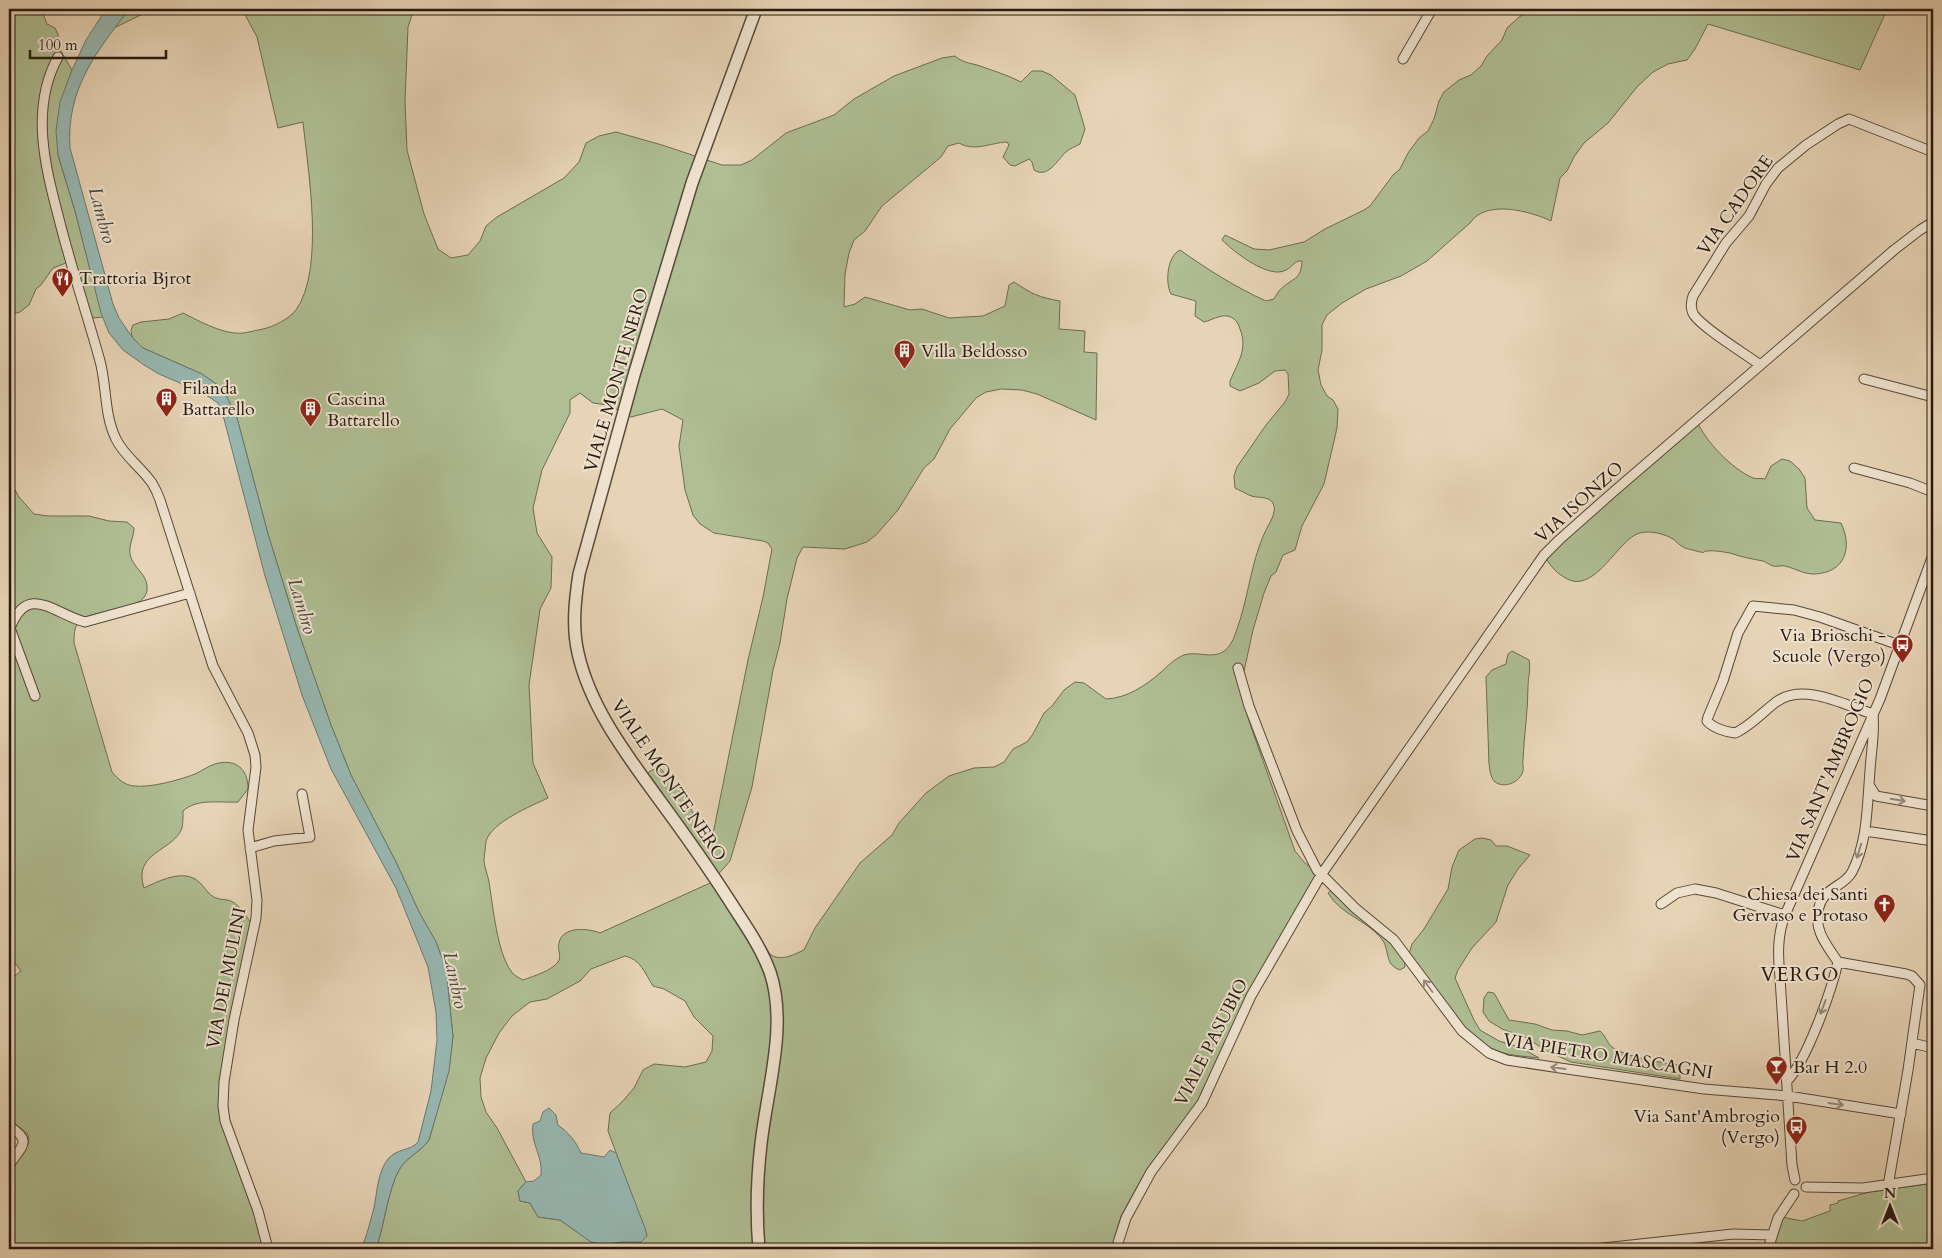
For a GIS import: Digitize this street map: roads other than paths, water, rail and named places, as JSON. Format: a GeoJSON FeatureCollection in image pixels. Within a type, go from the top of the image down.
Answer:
{"type":"FeatureCollection","features":[{"type":"Feature","properties":{"kind":"street","name":"VIALE MONTE NERO"},"geometry":{"type":"LineString","coordinates":[[756,9],[692,183],[634,376],[579,574],[575,599],[574,625],[578,652],[585,678],[597,705],[643,778],[712,873],[758,945],[775,990],[778,1019],[761,1142],[758,1180],[759,1249]]}},
{"type":"Feature","properties":{"kind":"street"},"geometry":{"type":"LineString","coordinates":[[1403,59],[1432,9]]}},
{"type":"Feature","properties":{"kind":"street"},"geometry":{"type":"LineString","coordinates":[[1409,32],[1420,30]]}},
{"type":"Feature","properties":{"kind":"street","name":"VIA DEI MULINI"},"geometry":{"type":"LineString","coordinates":[[58,57],[47,78],[41,139],[45,166],[70,264],[102,367],[111,427],[122,450],[153,484],[165,513],[213,666],[248,733],[255,755],[256,767],[248,830],[257,900],[256,918],[234,1020],[224,1082],[223,1106],[225,1121],[258,1211],[268,1249]]}},
{"type":"Feature","properties":{"kind":"street","name":"VIA CADORE"},"geometry":{"type":"LineString","coordinates":[[1760,364],[1704,324],[1692,313],[1691,304],[1693,296],[1726,243],[1748,216],[1766,184],[1778,168],[1814,140],[1849,119],[1933,152]]}},
{"type":"Feature","properties":{"kind":"street","name":"VIA ISONZO"},"geometry":{"type":"LineString","coordinates":[[1321,875],[1544,555],[1760,364],[1894,250],[1933,222]]}},
{"type":"Feature","properties":{"kind":"street"},"geometry":{"type":"LineString","coordinates":[[1864,379],[1933,396]]}},
{"type":"Feature","properties":{"kind":"street"},"geometry":{"type":"LineString","coordinates":[[1854,468],[1910,483],[1933,492]]}},
{"type":"Feature","properties":{"kind":"street","name":"VIA SANT'AMBROGIO"},"geometry":{"type":"LineString","coordinates":[[1795,1180],[1792,1165],[1778,947],[1779,931],[1880,699],[1933,556]]}},
{"type":"Feature","properties":{"kind":"street"},"geometry":{"type":"LineString","coordinates":[[35,696],[10,628],[15,615],[25,606],[36,603],[49,605],[72,618],[85,622],[190,593]]}},
{"type":"Feature","properties":{"kind":"street"},"geometry":{"type":"LineString","coordinates":[[1888,1186],[1901,1114],[1920,985],[1916,979],[1906,974],[1838,962],[1821,938],[1817,926],[1819,906],[1827,892],[1848,878],[1852,873],[1865,831],[1874,734],[1872,714],[1824,697],[1794,694],[1783,697],[1735,733],[1715,727],[1707,721],[1723,681],[1738,633],[1753,606],[1794,610],[1820,616],[1899,645]]}},
{"type":"Feature","properties":{"kind":"street","name":"VIA PIETRO MASCAGNI"},"geometry":{"type":"LineString","coordinates":[[1238,668],[1249,706],[1297,831],[1312,862],[1321,875],[1355,908],[1394,940],[1462,1032],[1489,1054],[1508,1060],[1704,1089],[1788,1096],[1901,1114]]}},
{"type":"Feature","properties":{"kind":"street"},"geometry":{"type":"LineString","coordinates":[[1869,785],[1876,796],[1933,806]]}},
{"type":"Feature","properties":{"kind":"street"},"geometry":{"type":"LineString","coordinates":[[250,848],[274,842],[310,837],[302,794]]}},
{"type":"Feature","properties":{"kind":"street"},"geometry":{"type":"LineString","coordinates":[[1865,831],[1933,841]]}},
{"type":"Feature","properties":{"kind":"street","name":"VIALE PASUBIO"},"geometry":{"type":"LineString","coordinates":[[1116,1249],[1126,1218],[1151,1172],[1202,1103],[1251,996],[1321,875]]}},
{"type":"Feature","properties":{"kind":"street"},"geometry":{"type":"LineString","coordinates":[[1661,904],[1677,893],[1695,889],[1716,893],[1785,915]]}},
{"type":"Feature","properties":{"kind":"street"},"geometry":{"type":"LineString","coordinates":[[1787,1081],[1798,1066],[1817,1022],[1838,962]]}},
{"type":"Feature","properties":{"kind":"street"},"geometry":{"type":"LineString","coordinates":[[1912,1043],[1933,1048]]}},
{"type":"Feature","properties":{"kind":"street"},"geometry":{"type":"LineString","coordinates":[[9,1126],[20,1133],[24,1139],[9,1165]]}},
{"type":"Feature","properties":{"kind":"street"},"geometry":{"type":"LineString","coordinates":[[1806,1187],[1839,1189],[1888,1186],[1933,1178]]}},
{"type":"Feature","properties":{"kind":"street"},"geometry":{"type":"LineString","coordinates":[[1795,1180],[1803,1181],[1806,1187],[1802,1195],[1794,1194],[1790,1188],[1791,1183],[1795,1180]]}},
{"type":"Feature","properties":{"kind":"street"},"geometry":{"type":"LineString","coordinates":[[1768,1249],[1782,1212],[1794,1194]]}},
{"type":"Feature","properties":{"kind":"street"},"geometry":{"type":"LineString","coordinates":[[1521,1249],[1593,1249],[1733,1234],[1772,1235]]}},
{"type":"Feature","properties":{"kind":"water"},"geometry":{"type":"Polygon","coordinates":[[[106,9],[129,9],[105,41],[78,90],[70,127],[70,148],[113,304],[119,318],[132,337],[143,348],[202,374],[219,386],[227,397],[237,418],[268,534],[297,628],[331,725],[351,775],[397,864],[419,912],[436,942],[446,969],[453,1036],[449,1071],[429,1140],[402,1165],[395,1178],[376,1249],[361,1249],[374,1208],[382,1169],[392,1155],[412,1147],[418,1142],[431,1091],[437,1040],[436,1012],[428,967],[396,888],[331,769],[302,695],[265,576],[224,419],[218,403],[203,393],[159,374],[123,350],[109,333],[101,313],[75,211],[58,155],[56,131],[60,102],[72,70],[86,40],[106,9]]]}},
{"type":"Feature","properties":{"kind":"water"},"geometry":{"type":"Polygon","coordinates":[[[549,1108],[556,1115],[558,1125],[571,1137],[581,1153],[604,1157],[610,1150],[616,1153],[645,1228],[647,1236],[641,1242],[621,1242],[603,1245],[591,1242],[560,1220],[538,1217],[530,1203],[520,1201],[518,1191],[526,1182],[534,1181],[541,1175],[540,1161],[533,1138],[533,1124],[540,1121],[543,1112],[549,1108]]]}},
{"type":"Feature","properties":{"kind":"place","name":"Trattoria Bjrot"},"geometry":{"type":"Point","coordinates":[63,297]}},
{"type":"Feature","properties":{"kind":"place","name":"Villa Beldosso"},"geometry":{"type":"Point","coordinates":[905,370]}},
{"type":"Feature","properties":{"kind":"place","name":"Filanda Battarello"},"geometry":{"type":"Point","coordinates":[166,417]}},
{"type":"Feature","properties":{"kind":"place","name":"Cascina Battarello"},"geometry":{"type":"Point","coordinates":[311,428]}},
{"type":"Feature","properties":{"kind":"place","name":"Via Brioschi - Scuole (Vergo)"},"geometry":{"type":"Point","coordinates":[1902,664]}},
{"type":"Feature","properties":{"kind":"place","name":"Chiesa dei Santi Gervaso e Protaso"},"geometry":{"type":"Point","coordinates":[1884,923]}},
{"type":"Feature","properties":{"kind":"place","name":"Bar H 2.0"},"geometry":{"type":"Point","coordinates":[1777,1086]}},
{"type":"Feature","properties":{"kind":"place","name":"Via Sant'Ambrogio (Vergo)"},"geometry":{"type":"Point","coordinates":[1796,1145]}},
{"type":"Feature","properties":{"kind":"district","name":"VERGO"},"geometry":{"type":"Point","coordinates":[1800,974]}},
{"type":"Feature","properties":{"kind":"water label","name":"Lambro"},"geometry":{"type":"Point","coordinates":[103,215]}},
{"type":"Feature","properties":{"kind":"water label","name":"Lambro"},"geometry":{"type":"Point","coordinates":[303,606]}},
{"type":"Feature","properties":{"kind":"water label","name":"Lambro"},"geometry":{"type":"Point","coordinates":[456,980]}}]}
